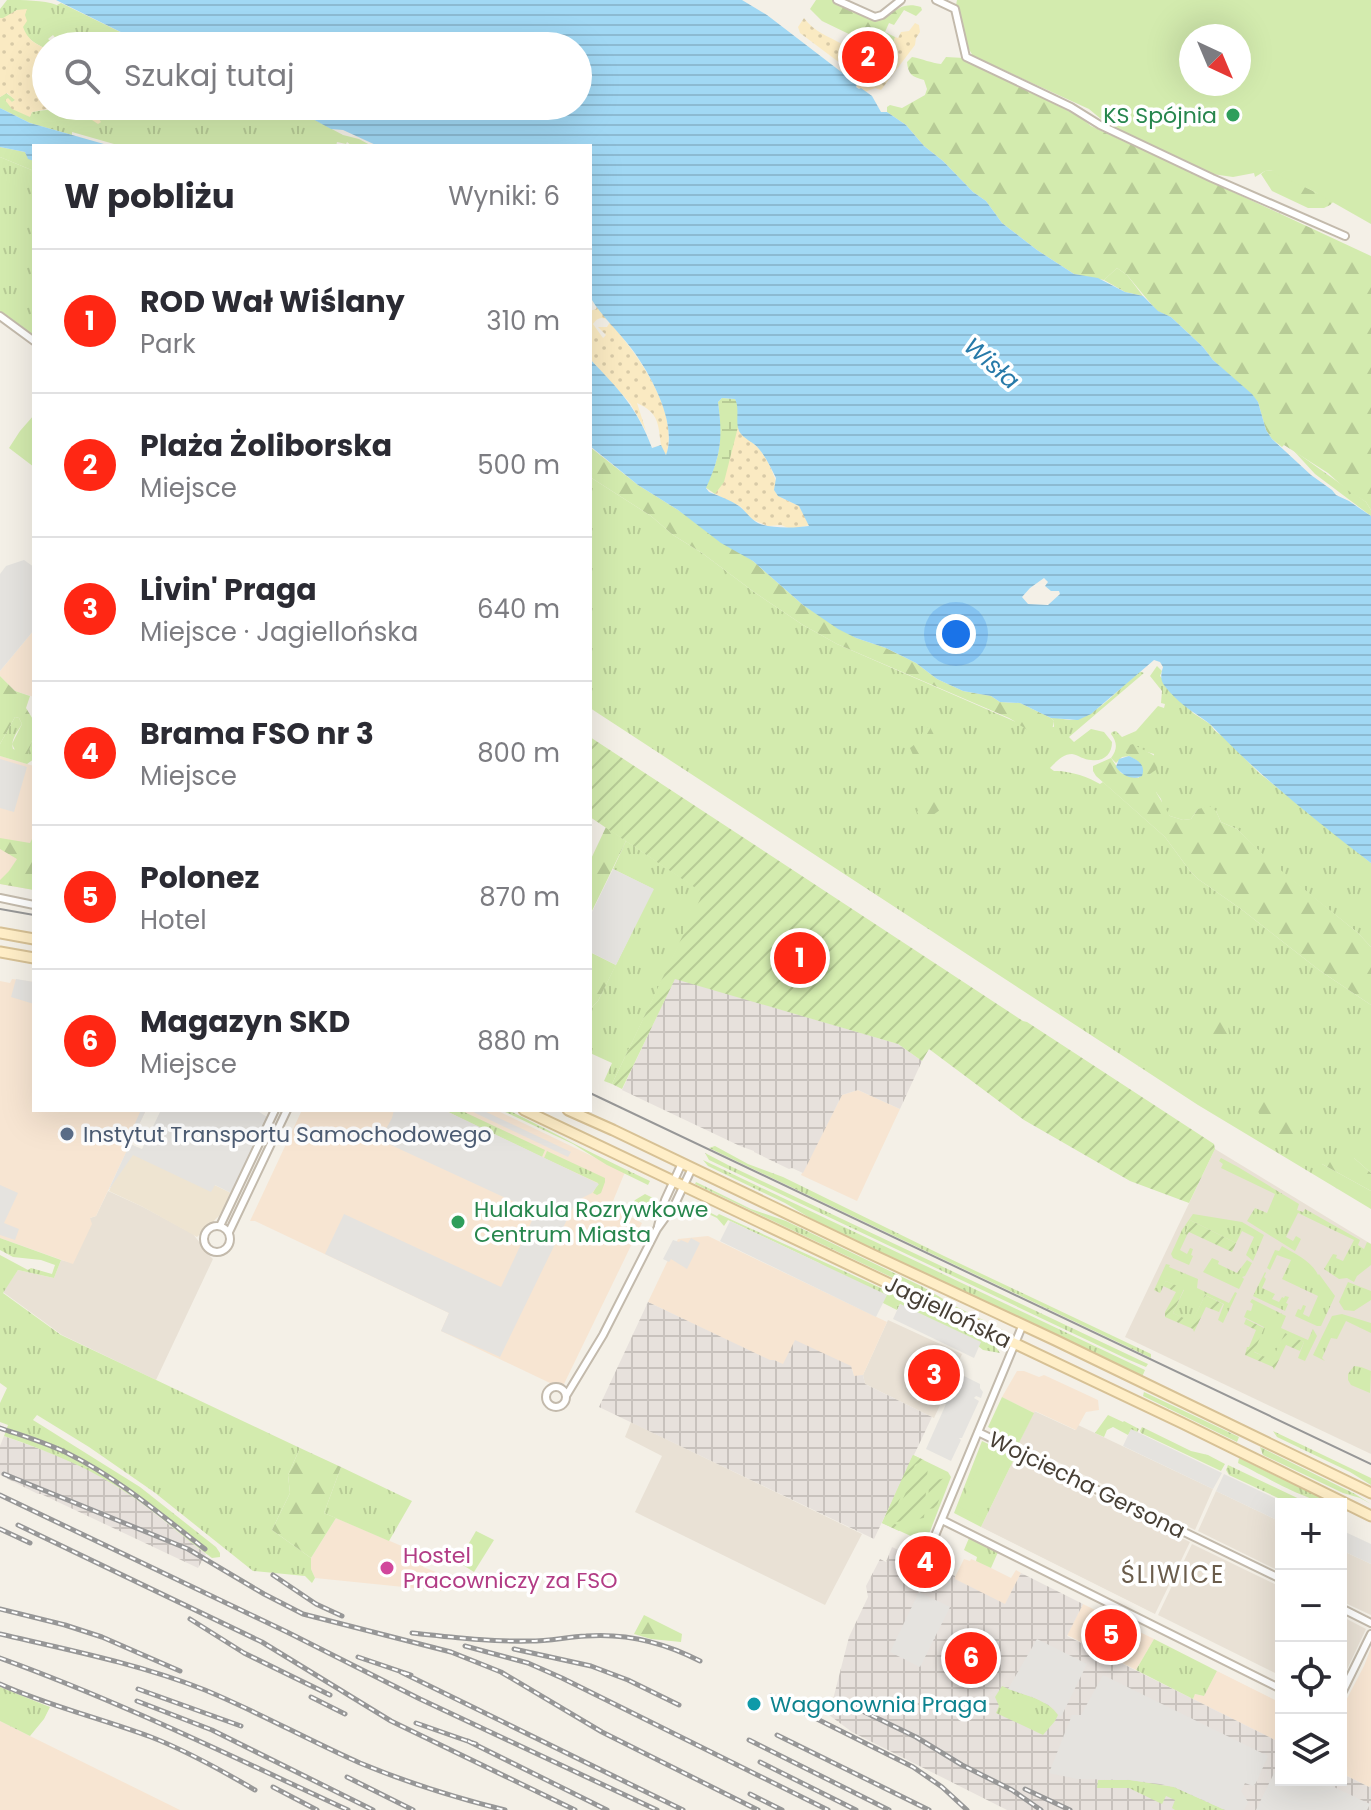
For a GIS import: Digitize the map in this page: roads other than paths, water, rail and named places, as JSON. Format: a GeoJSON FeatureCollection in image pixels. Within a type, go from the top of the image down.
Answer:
{"type":"FeatureCollection","features":[{"type":"Feature","properties":{"kind":"main road"},"geometry":{"type":"LineString","coordinates":[[0,933],[32,939]]}},
{"type":"Feature","properties":{"kind":"main road"},"geometry":{"type":"LineString","coordinates":[[0,952],[32,958]]}},
{"type":"Feature","properties":{"kind":"main road","name":"Jagiellońska"},"geometry":{"type":"LineString","coordinates":[[528,1112],[1371,1516]]}},
{"type":"Feature","properties":{"kind":"main road","name":"Jagiellońska"},"geometry":{"type":"LineString","coordinates":[[572,1112],[1023,1324],[1371,1493]]}},
{"type":"Feature","properties":{"kind":"street"},"geometry":{"type":"LineString","coordinates":[[837,0],[875,17],[901,0]]}},
{"type":"Feature","properties":{"kind":"street"},"geometry":{"type":"LineString","coordinates":[[936,0],[955,9],[966,57],[1212,178],[1345,236]]}},
{"type":"Feature","properties":{"kind":"street"},"geometry":{"type":"LineString","coordinates":[[0,316],[32,340]]}},
{"type":"Feature","properties":{"kind":"street"},"geometry":{"type":"LineString","coordinates":[[0,898],[32,905]]}},
{"type":"Feature","properties":{"kind":"street"},"geometry":{"type":"LineString","coordinates":[[220,1226],[274,1112]]}},
{"type":"Feature","properties":{"kind":"street"},"geometry":{"type":"LineString","coordinates":[[229,1232],[220,1226],[209,1228],[204,1235],[204,1243],[209,1249],[219,1252],[226,1249],[231,1240],[229,1232],[286,1112]]}},
{"type":"Feature","properties":{"kind":"street"},"geometry":{"type":"LineString","coordinates":[[566,1396],[603,1335],[657,1229],[665,1200],[679,1183],[687,1166]]}},
{"type":"Feature","properties":{"kind":"street"},"geometry":{"type":"LineString","coordinates":[[924,1562],[1023,1324]]}},
{"type":"Feature","properties":{"kind":"street","name":"Wojciecha Gersona"},"geometry":{"type":"LineString","coordinates":[[978,1432],[1275,1576]]}},
{"type":"Feature","properties":{"kind":"street"},"geometry":{"type":"LineString","coordinates":[[942,1520],[1275,1686]]}},
{"type":"Feature","properties":{"kind":"street"},"geometry":{"type":"LineString","coordinates":[[1347,1611],[1371,1623]]}},
{"type":"Feature","properties":{"kind":"street"},"geometry":{"type":"LineString","coordinates":[[1347,1683],[1371,1634]]}},
{"type":"Feature","properties":{"kind":"water","name":"Wisła"},"geometry":{"type":"Polygon","coordinates":[[[56,0],[742,0],[767,15],[857,84],[856,87],[872,96],[881,112],[887,112],[906,125],[924,146],[986,201],[1002,223],[1037,250],[1074,274],[1098,278],[1125,292],[1143,296],[1158,311],[1171,317],[1252,394],[1272,439],[1336,495],[1371,516],[1371,863],[1288,797],[1209,724],[1174,697],[1163,683],[1160,662],[1154,660],[1091,714],[1078,720],[1051,718],[1020,703],[1000,702],[991,696],[963,691],[886,648],[838,629],[803,605],[753,561],[721,543],[678,510],[638,485],[592,448],[592,361],[633,410],[652,448],[661,445],[666,455],[669,442],[665,414],[654,384],[631,348],[592,300],[592,144],[374,144],[343,130],[331,129],[315,120],[592,120],[592,32],[121,32],[56,0]],[[722,398],[718,402],[720,446],[706,488],[739,506],[763,525],[809,526],[799,506],[778,496],[774,490],[776,478],[766,459],[739,431],[735,399],[722,398]],[[1044,578],[1022,597],[1028,604],[1048,605],[1060,594],[1045,586],[1048,582],[1044,578]]]}},
{"type":"Feature","properties":{"kind":"water"},"geometry":{"type":"Polygon","coordinates":[[[0,108],[30,123],[104,144],[32,144],[32,160],[25,152],[0,147],[0,108]]]}},
{"type":"Feature","properties":{"kind":"water"},"geometry":{"type":"Polygon","coordinates":[[[1129,756],[1142,766],[1142,776],[1128,776],[1116,767],[1119,759],[1129,756]]]}},
{"type":"Feature","properties":{"kind":"tram line"},"geometry":{"type":"LineString","coordinates":[[0,909],[32,915]]}},
{"type":"Feature","properties":{"kind":"tram line"},"geometry":{"type":"LineString","coordinates":[[592,1094],[1371,1464]]}},
{"type":"Feature","properties":{"kind":"railway"},"geometry":{"type":"LineString","coordinates":[[0,1428],[52,1446],[87,1464],[139,1498],[205,1549]]}},
{"type":"Feature","properties":{"kind":"railway"},"geometry":{"type":"LineString","coordinates":[[4,1474],[188,1549],[303,1614],[451,1652],[501,1672],[602,1732],[758,1810]]}},
{"type":"Feature","properties":{"kind":"railway"},"geometry":{"type":"LineString","coordinates":[[0,1495],[657,1810]]}},
{"type":"Feature","properties":{"kind":"railway"},"geometry":{"type":"LineString","coordinates":[[18,1525],[262,1642],[391,1721],[575,1810]]}},
{"type":"Feature","properties":{"kind":"railway"},"geometry":{"type":"LineString","coordinates":[[0,1529],[30,1543]]}},
{"type":"Feature","properties":{"kind":"railway"},"geometry":{"type":"LineString","coordinates":[[273,1575],[316,1604],[342,1616]]}},
{"type":"Feature","properties":{"kind":"railway"},"geometry":{"type":"LineString","coordinates":[[0,1609],[102,1637],[180,1671]]}},
{"type":"Feature","properties":{"kind":"railway"},"geometry":{"type":"LineString","coordinates":[[190,1619],[244,1653],[330,1695]]}},
{"type":"Feature","properties":{"kind":"railway"},"geometry":{"type":"LineString","coordinates":[[412,1633],[515,1641],[616,1636],[659,1644],[700,1661]]}},
{"type":"Feature","properties":{"kind":"railway"},"geometry":{"type":"LineString","coordinates":[[0,1634],[104,1658],[180,1681],[377,1770],[505,1810]]}},
{"type":"Feature","properties":{"kind":"railway"},"geometry":{"type":"LineString","coordinates":[[465,1646],[528,1663],[562,1678],[828,1810]]}},
{"type":"Feature","properties":{"kind":"railway"},"geometry":{"type":"LineString","coordinates":[[514,1649],[591,1666],[679,1705]]}},
{"type":"Feature","properties":{"kind":"railway"},"geometry":{"type":"LineString","coordinates":[[358,1657],[411,1675]]}},
{"type":"Feature","properties":{"kind":"railway"},"geometry":{"type":"LineString","coordinates":[[0,1658],[132,1711],[348,1810]]}},
{"type":"Feature","properties":{"kind":"railway"},"geometry":{"type":"LineString","coordinates":[[401,1672],[683,1810]]}},
{"type":"Feature","properties":{"kind":"railway"},"geometry":{"type":"LineString","coordinates":[[0,1684],[164,1742],[255,1790]]}},
{"type":"Feature","properties":{"kind":"railway"},"geometry":{"type":"LineString","coordinates":[[138,1689],[241,1726]]}},
{"type":"Feature","properties":{"kind":"railway"},"geometry":{"type":"LineString","coordinates":[[771,1696],[913,1767],[942,1787],[967,1810]]}},
{"type":"Feature","properties":{"kind":"railway"},"geometry":{"type":"LineString","coordinates":[[311,1697],[345,1714]]}},
{"type":"Feature","properties":{"kind":"railway"},"geometry":{"type":"LineString","coordinates":[[137,1701],[212,1730],[373,1810]]}},
{"type":"Feature","properties":{"kind":"railway"},"geometry":{"type":"LineString","coordinates":[[850,1705],[916,1737],[1012,1790],[1041,1810]]}},
{"type":"Feature","properties":{"kind":"railway"},"geometry":{"type":"LineString","coordinates":[[416,1723],[476,1744]]}},
{"type":"Feature","properties":{"kind":"railway"},"geometry":{"type":"LineString","coordinates":[[777,1735],[929,1810]]}},
{"type":"Feature","properties":{"kind":"railway"},"geometry":{"type":"LineString","coordinates":[[749,1740],[889,1810]]}},
{"type":"Feature","properties":{"kind":"railway"},"geometry":{"type":"LineString","coordinates":[[468,1741],[607,1810]]}},
{"type":"Feature","properties":{"kind":"railway"},"geometry":{"type":"LineString","coordinates":[[760,1762],[856,1810]]}},
{"type":"Feature","properties":{"kind":"railway"},"geometry":{"type":"LineString","coordinates":[[347,1777],[413,1810]]}},
{"type":"Feature","properties":{"kind":"railway"},"geometry":{"type":"LineString","coordinates":[[273,1787],[317,1810]]}},
{"type":"Feature","properties":{"kind":"railway"},"geometry":{"type":"LineString","coordinates":[[1025,1789],[1070,1810]]}},
{"type":"Feature","properties":{"kind":"railway"},"geometry":{"type":"LineString","coordinates":[[750,1794],[782,1810]]}},
{"type":"Feature","properties":{"kind":"place","name":"Plaża Żoliborska"},"geometry":{"type":"Point","coordinates":[868,57]}},
{"type":"Feature","properties":{"kind":"place","name":"KS Spójnia"},"geometry":{"type":"Point","coordinates":[1233,115]}},
{"type":"Feature","properties":{"kind":"place","name":"ROD Wał Wiślany"},"geometry":{"type":"Point","coordinates":[800,958]}},
{"type":"Feature","properties":{"kind":"place","name":"Instytut Transportu Samochodowego"},"geometry":{"type":"Point","coordinates":[67,1134]}},
{"type":"Feature","properties":{"kind":"place","name":"Hulakula Rozrywkowe Centrum Miasta"},"geometry":{"type":"Point","coordinates":[458,1222]}},
{"type":"Feature","properties":{"kind":"place","name":"Livin' Praga"},"geometry":{"type":"Point","coordinates":[934,1375]}},
{"type":"Feature","properties":{"kind":"place","name":"Brama FSO nr 3"},"geometry":{"type":"Point","coordinates":[925,1562]}},
{"type":"Feature","properties":{"kind":"place","name":"Hostel Pracowniczy za FSO"},"geometry":{"type":"Point","coordinates":[387,1568]}},
{"type":"Feature","properties":{"kind":"place","name":"Polonez"},"geometry":{"type":"Point","coordinates":[1111,1635]}},
{"type":"Feature","properties":{"kind":"place","name":"Magazyn SKD"},"geometry":{"type":"Point","coordinates":[971,1658]}},
{"type":"Feature","properties":{"kind":"place","name":"Wagonownia Praga"},"geometry":{"type":"Point","coordinates":[754,1704]}},
{"type":"Feature","properties":{"kind":"district","name":"ŚLIWICE"},"geometry":{"type":"Point","coordinates":[1173,1574]}}]}
